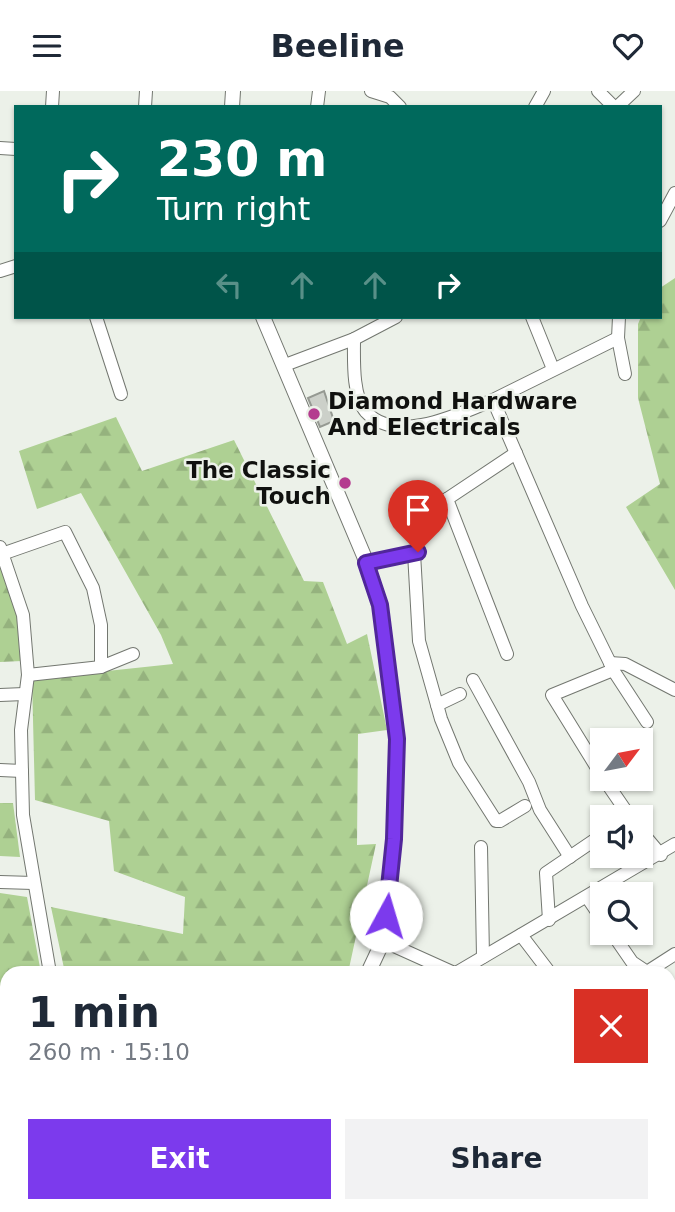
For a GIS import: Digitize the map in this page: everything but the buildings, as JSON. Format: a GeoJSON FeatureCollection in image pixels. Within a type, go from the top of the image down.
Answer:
{"type":"FeatureCollection","features":[{"type":"Feature","properties":{"kind":"street"},"geometry":{"type":"LineString","coordinates":[[371,91],[390,97],[398,105]]}},
{"type":"Feature","properties":{"kind":"street"},"geometry":{"type":"LineString","coordinates":[[598,91],[613,105]]}},
{"type":"Feature","properties":{"kind":"street"},"geometry":{"type":"LineString","coordinates":[[617,105],[634,91]]}},
{"type":"Feature","properties":{"kind":"street"},"geometry":{"type":"LineString","coordinates":[[662,217],[675,193]]}},
{"type":"Feature","properties":{"kind":"street"},"geometry":{"type":"LineString","coordinates":[[97,319],[121,394]]}},
{"type":"Feature","properties":{"kind":"street"},"geometry":{"type":"LineString","coordinates":[[264,319],[366,563],[380,605],[397,739],[394,839],[383,941],[371,966]]}},
{"type":"Feature","properties":{"kind":"street"},"geometry":{"type":"LineString","coordinates":[[285,365],[354,339],[392,319]]}},
{"type":"Feature","properties":{"kind":"street"},"geometry":{"type":"LineString","coordinates":[[533,319],[552,369]]}},
{"type":"Feature","properties":{"kind":"street"},"geometry":{"type":"LineString","coordinates":[[619,319],[618,338],[625,374]]}},
{"type":"Feature","properties":{"kind":"street"},"geometry":{"type":"LineString","coordinates":[[354,339],[357,390],[365,411],[382,423],[411,426],[439,422],[493,400],[618,338]]}},
{"type":"Feature","properties":{"kind":"street"},"geometry":{"type":"LineString","coordinates":[[493,400],[582,606],[612,666],[647,722]]}},
{"type":"Feature","properties":{"kind":"street"},"geometry":{"type":"LineString","coordinates":[[414,519],[516,453]]}},
{"type":"Feature","properties":{"kind":"street"},"geometry":{"type":"LineString","coordinates":[[447,499],[507,654]]}},
{"type":"Feature","properties":{"kind":"street"},"geometry":{"type":"LineString","coordinates":[[49,966],[23,815],[20,730],[28,675],[23,615],[1,550],[65,532],[93,588],[101,625],[101,667]]}},
{"type":"Feature","properties":{"kind":"street"},"geometry":{"type":"LineString","coordinates":[[366,563],[416,552],[418,632],[437,705],[459,763],[496,821],[525,806]]}},
{"type":"Feature","properties":{"kind":"street"},"geometry":{"type":"LineString","coordinates":[[28,675],[101,667],[133,654]]}},
{"type":"Feature","properties":{"kind":"street"},"geometry":{"type":"LineString","coordinates":[[590,756],[552,695],[612,666],[625,664],[675,690]]}},
{"type":"Feature","properties":{"kind":"street"},"geometry":{"type":"LineString","coordinates":[[473,680],[529,782],[540,810],[570,857]]}},
{"type":"Feature","properties":{"kind":"street"},"geometry":{"type":"LineString","coordinates":[[0,695],[24,694]]}},
{"type":"Feature","properties":{"kind":"street"},"geometry":{"type":"LineString","coordinates":[[437,705],[460,694]]}},
{"type":"Feature","properties":{"kind":"street"},"geometry":{"type":"LineString","coordinates":[[0,770],[22,771]]}},
{"type":"Feature","properties":{"kind":"street"},"geometry":{"type":"LineString","coordinates":[[549,919],[546,873],[590,843]]}},
{"type":"Feature","properties":{"kind":"street"},"geometry":{"type":"LineString","coordinates":[[467,966],[661,855],[675,844]]}},
{"type":"Feature","properties":{"kind":"street"},"geometry":{"type":"LineString","coordinates":[[653,845],[661,855]]}},
{"type":"Feature","properties":{"kind":"street"},"geometry":{"type":"LineString","coordinates":[[481,847],[483,957]]}},
{"type":"Feature","properties":{"kind":"street"},"geometry":{"type":"LineString","coordinates":[[0,882],[33,883]]}},
{"type":"Feature","properties":{"kind":"street"},"geometry":{"type":"LineString","coordinates":[[587,897],[590,901]]}},
{"type":"Feature","properties":{"kind":"street"},"geometry":{"type":"LineString","coordinates":[[521,935],[545,966]]}},
{"type":"Feature","properties":{"kind":"street"},"geometry":{"type":"LineString","coordinates":[[383,941],[439,966]]}},
{"type":"Feature","properties":{"kind":"street"},"geometry":{"type":"LineString","coordinates":[[621,945],[639,966]]}},
{"type":"Feature","properties":{"kind":"street"},"geometry":{"type":"LineString","coordinates":[[656,966],[675,954]]}},
{"type":"Feature","properties":{"kind":"green space"},"geometry":{"type":"Polygon","coordinates":[[[675,278],[675,590],[626,507],[660,484],[638,398],[638,324],[640,319],[662,319],[662,287],[675,278]]]}},
{"type":"Feature","properties":{"kind":"green space"},"geometry":{"type":"Polygon","coordinates":[[[116,417],[142,471],[234,440],[304,581],[323,582],[347,644],[367,634],[387,730],[358,734],[357,845],[376,844],[350,966],[64,966],[51,907],[183,934],[185,897],[114,871],[109,821],[35,800],[32,679],[173,664],[161,635],[81,493],[37,509],[19,451],[116,417]]]}},
{"type":"Feature","properties":{"kind":"green space"},"geometry":{"type":"Polygon","coordinates":[[[0,561],[18,610],[22,661],[0,662],[0,561]]]}},
{"type":"Feature","properties":{"kind":"green space"},"geometry":{"type":"Polygon","coordinates":[[[0,803],[13,803],[20,857],[0,856],[0,803]]]}},
{"type":"Feature","properties":{"kind":"green space"},"geometry":{"type":"Polygon","coordinates":[[[0,893],[27,897],[40,966],[0,966],[0,893]]]}},
{"type":"Feature","properties":{"kind":"place","name":"Diamond Hardware And Electricals"},"geometry":{"type":"Point","coordinates":[314,414]}},
{"type":"Feature","properties":{"kind":"place","name":"The Classic Touch"},"geometry":{"type":"Point","coordinates":[345,483]}},
{"type":"Feature","properties":{"kind":"route"},"geometry":{"type":"LineString","coordinates":[[386,916],[394,839],[397,739],[380,605],[366,563],[418,552]]}}]}
